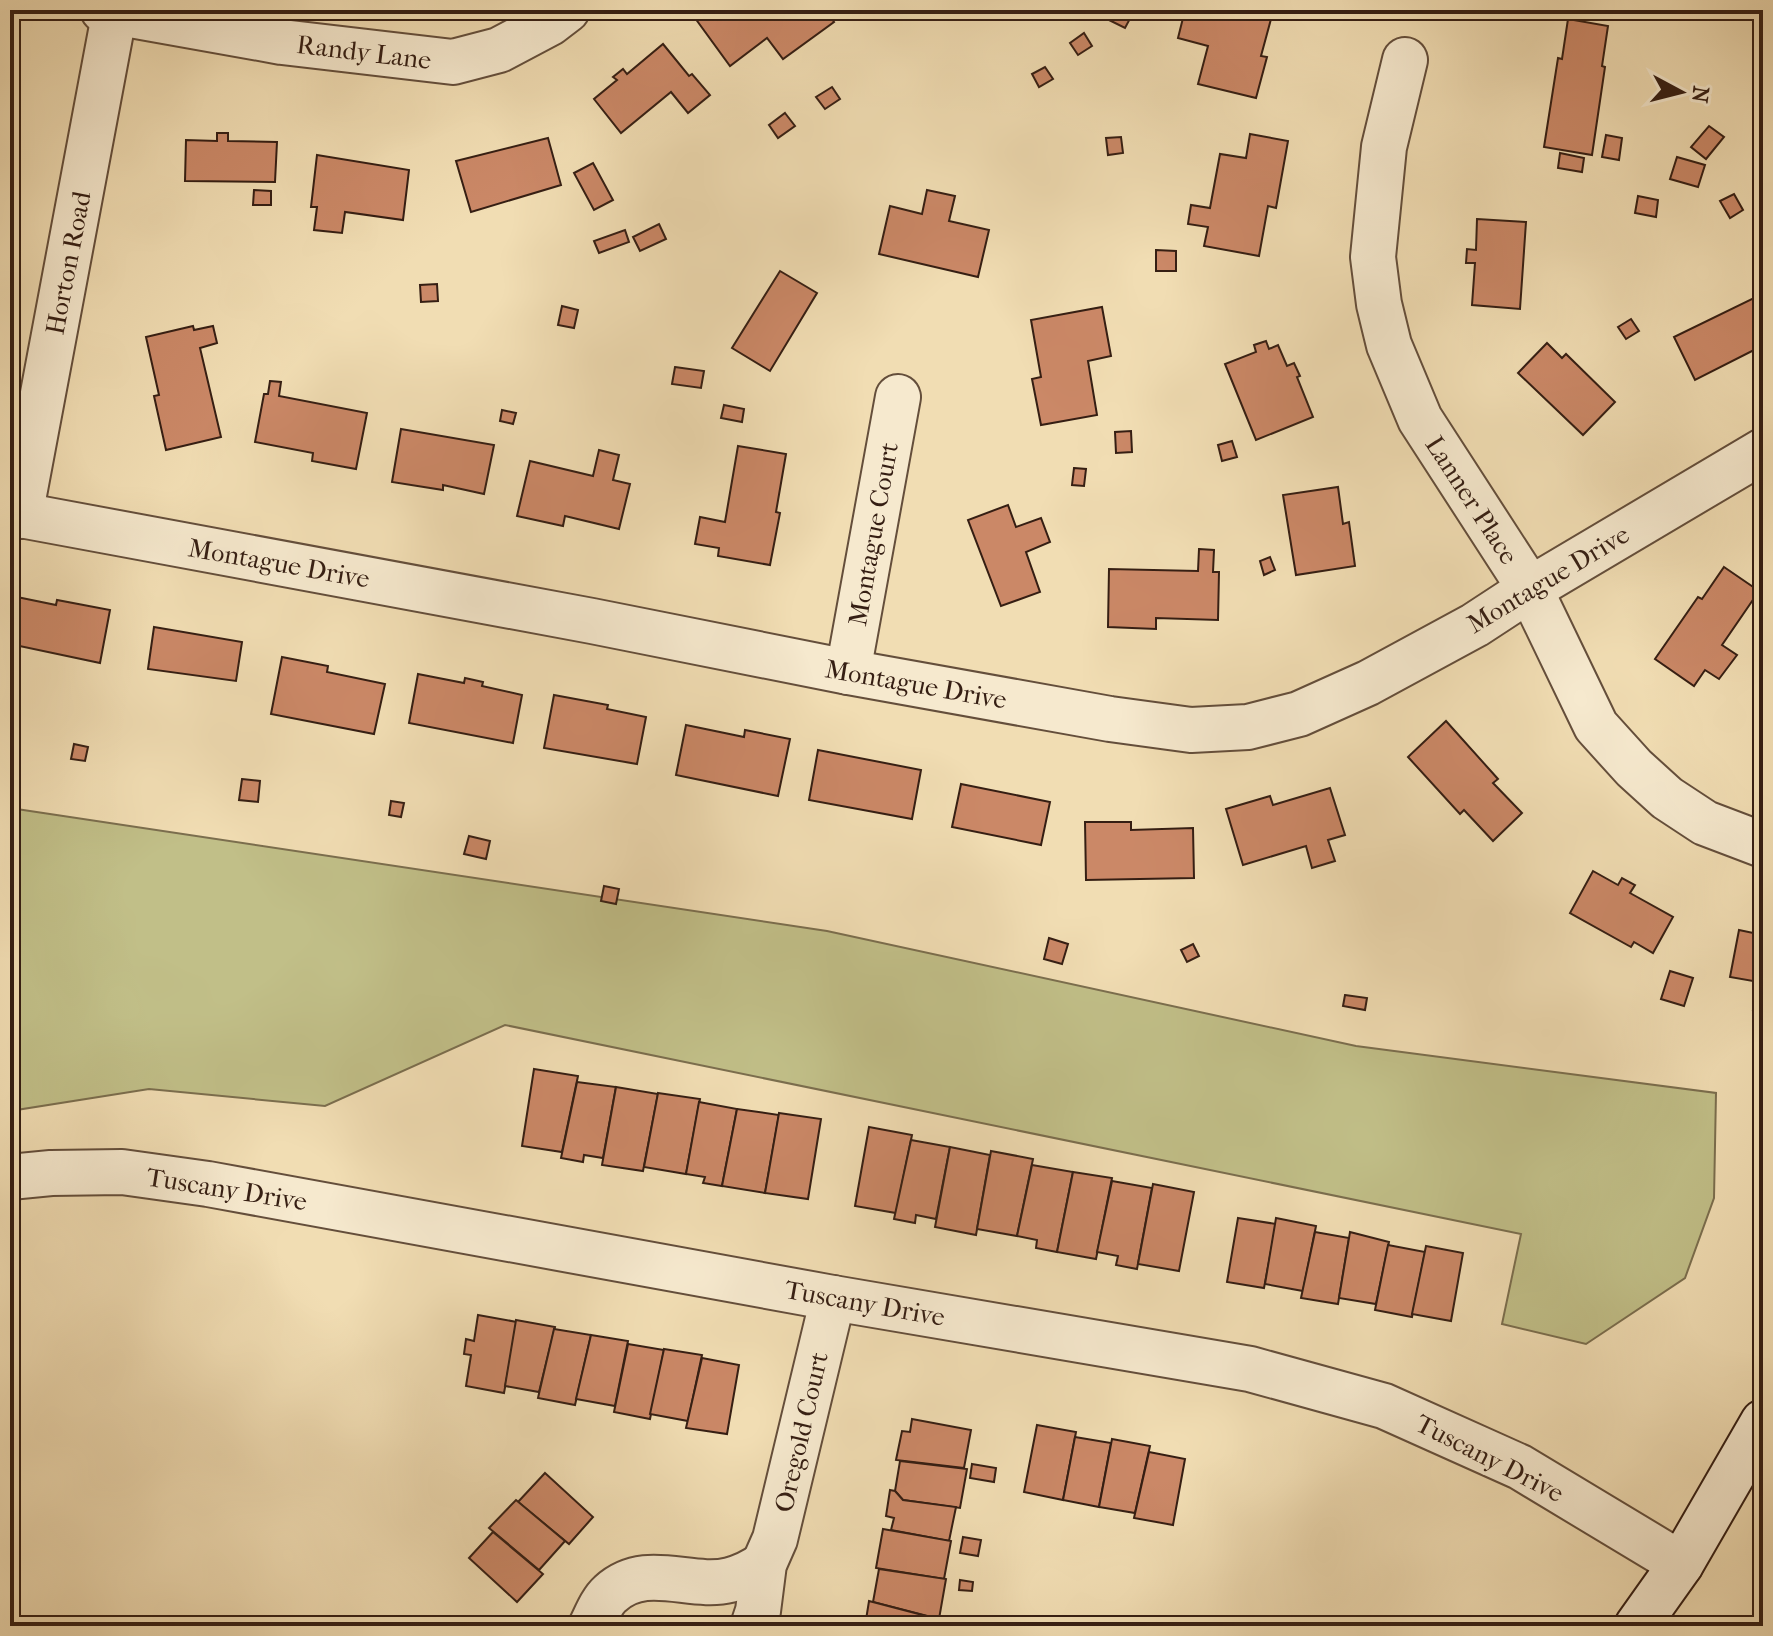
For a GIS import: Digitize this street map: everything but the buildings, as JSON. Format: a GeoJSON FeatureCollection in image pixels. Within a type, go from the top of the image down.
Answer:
{"type":"FeatureCollection","features":[{"type":"Feature","properties":{"kind":"street","name":"Randy Lane"},"geometry":{"type":"LineString","coordinates":[[111,11],[282,42],[453,62],[499,50],[550,23],[567,10]]}},
{"type":"Feature","properties":{"kind":"street","name":"Horton Road"},"geometry":{"type":"LineString","coordinates":[[15,514],[111,11]]}},
{"type":"Feature","properties":{"kind":"street","name":"Lanner Place"},"geometry":{"type":"LineString","coordinates":[[1405,60],[1384,147],[1373,257],[1379,304],[1389,345],[1420,419],[1530,589],[1596,726],[1634,768],[1667,798],[1705,823],[1763,845]]}},
{"type":"Feature","properties":{"kind":"street","name":"Montague Court"},"geometry":{"type":"LineString","coordinates":[[848,672],[898,397]]}},
{"type":"Feature","properties":{"kind":"street","name":"Montague Drive"},"geometry":{"type":"LineString","coordinates":[[15,514],[592,621],[848,672],[1110,719],[1191,730],[1248,727],[1299,714],[1368,683],[1475,625],[1763,451]]}},
{"type":"Feature","properties":{"kind":"street","name":"Tuscany Drive"},"geometry":{"type":"LineString","coordinates":[[10,1177],[122,1172],[208,1184],[833,1298],[1250,1369],[1384,1406],[1520,1467],[1681,1564]]}},
{"type":"Feature","properties":{"kind":"street","name":"Oregold Court"},"geometry":{"type":"LineString","coordinates":[[753,1626],[764,1564],[775,1539],[833,1298]]}},
{"type":"Feature","properties":{"kind":"street"},"geometry":{"type":"LineString","coordinates":[[1637,1626],[1681,1564],[1763,1422]]}},
{"type":"Feature","properties":{"kind":"street"},"geometry":{"type":"LineString","coordinates":[[591,1626],[609,1595],[632,1582],[649,1577],[728,1581],[753,1572],[764,1564]]}},
{"type":"Feature","properties":{"kind":"shaded area"},"geometry":{"type":"Polygon","coordinates":[[[10,808],[827,931],[1356,1046],[1716,1093],[1714,1198],[1685,1278],[1586,1344],[1502,1324],[1521,1234],[505,1025],[325,1106],[149,1089],[10,1111],[10,808]]]}}]}
